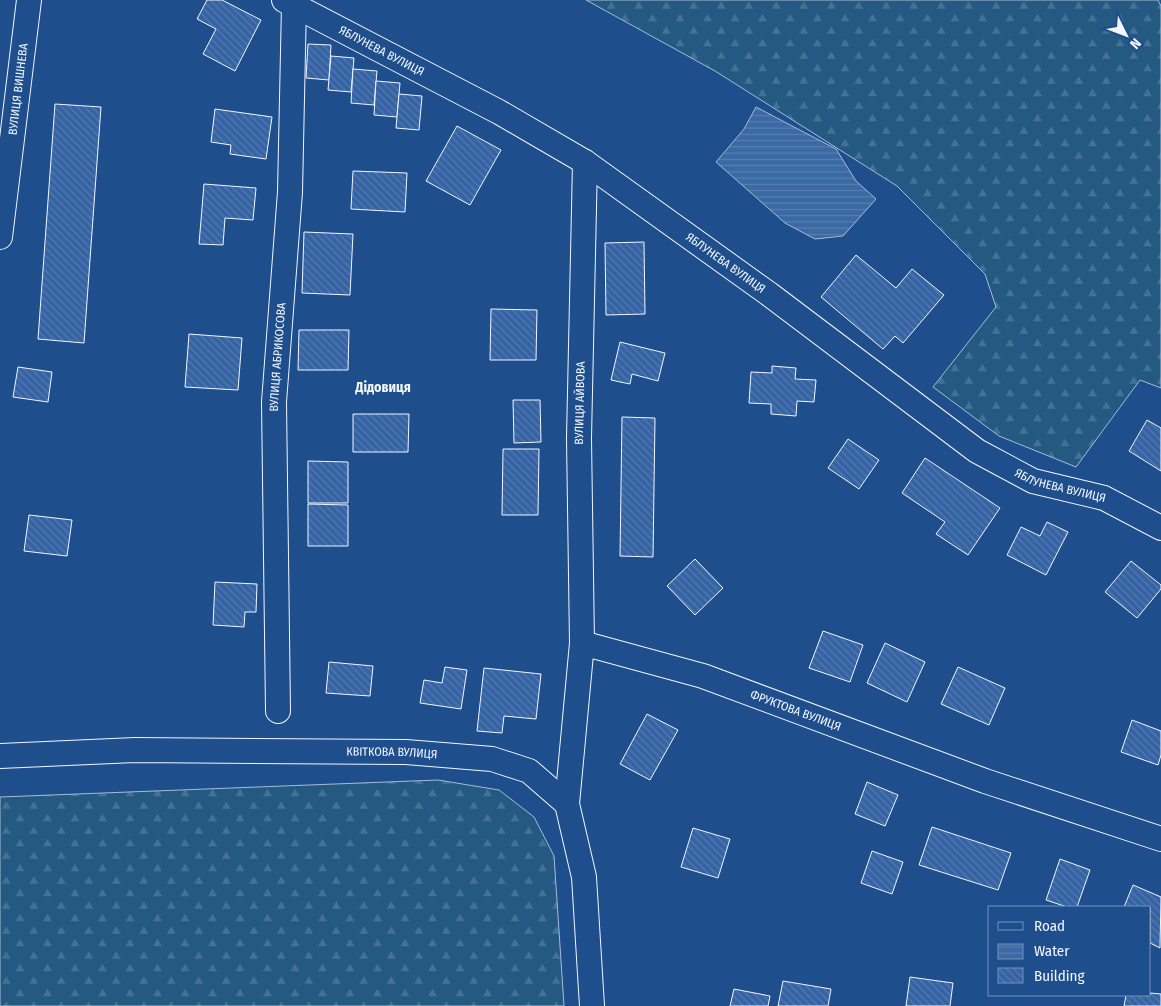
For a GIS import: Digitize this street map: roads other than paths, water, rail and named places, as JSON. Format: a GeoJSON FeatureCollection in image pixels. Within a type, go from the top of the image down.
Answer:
{"type":"FeatureCollection","features":[{"type":"Feature","properties":{"kind":"street","name":"ВУЛИЦЯ ВИШНЕВА"},"geometry":{"type":"LineString","coordinates":[[0,237],[29,0]]}},
{"type":"Feature","properties":{"kind":"street","name":"ЯБЛУНЕВА ВУЛИЦЯ"},"geometry":{"type":"LineString","coordinates":[[289,2],[499,112],[585,162],[770,294],[977,451],[1033,480],[1104,498],[1161,528]]}},
{"type":"Feature","properties":{"kind":"street","name":"ВУЛИЦЯ АБРИКОСОВА"},"geometry":{"type":"LineString","coordinates":[[278,711],[274,402],[290,192],[289,2]]}},
{"type":"Feature","properties":{"kind":"street","name":"ВУЛИЦЯ АЙВОВА"},"geometry":{"type":"LineString","coordinates":[[582,643],[579,438],[585,162]]}},
{"type":"Feature","properties":{"kind":"street"},"geometry":{"type":"LineString","coordinates":[[582,643],[567,804],[584,877],[592,1006]]}},
{"type":"Feature","properties":{"kind":"street","name":"ФРУКТОВА ВУЛИЦЯ"},"geometry":{"type":"LineString","coordinates":[[582,643],[703,676],[985,781],[1161,839]]}},
{"type":"Feature","properties":{"kind":"street","name":"КВІТКОВА ВУЛИЦЯ"},"geometry":{"type":"LineString","coordinates":[[0,756],[135,750],[387,752],[492,759],[529,772],[567,804]]}},
{"type":"Feature","properties":{"kind":"water"},"geometry":{"type":"Polygon","coordinates":[[[756,107],[836,149],[856,181],[876,199],[843,236],[815,239],[785,223],[716,162],[744,129],[756,107]]]}},
{"type":"Feature","properties":{"kind":"district","name":"Дідовиця"},"geometry":{"type":"Point","coordinates":[383,387]}}]}
